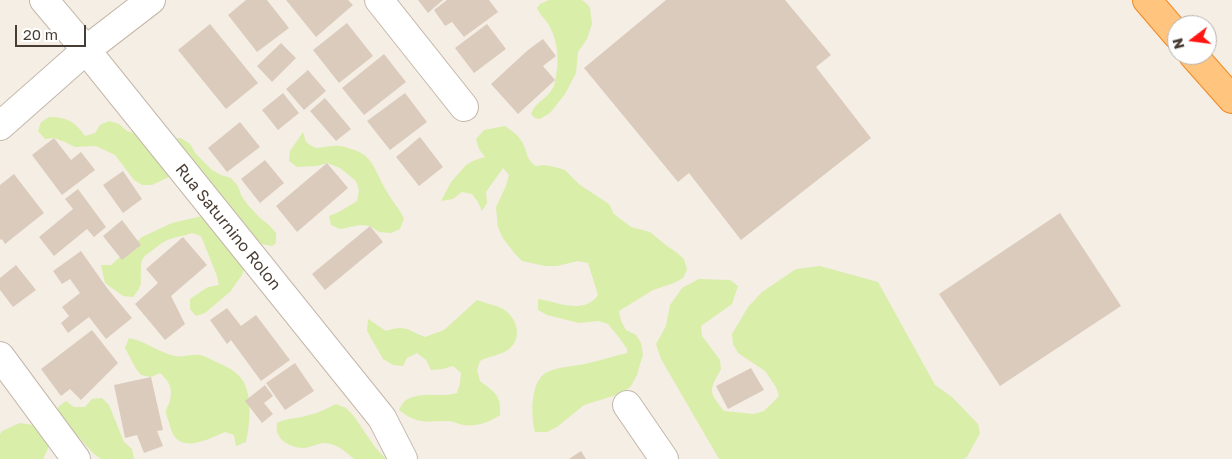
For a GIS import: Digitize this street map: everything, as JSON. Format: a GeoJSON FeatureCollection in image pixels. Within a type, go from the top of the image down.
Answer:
{"type":"FeatureCollection","features":[{"type":"Feature","properties":{"kind":"highway"},"geometry":{"type":"LineString","coordinates":[[1147,0],[1167,23]]}},
{"type":"Feature","properties":{"kind":"highway"},"geometry":{"type":"LineString","coordinates":[[1202,65],[1232,99]]}},
{"type":"Feature","properties":{"kind":"street","name":"Rua Saturnino Rolon"},"geometry":{"type":"LineString","coordinates":[[44,0],[382,418],[403,459]]}},
{"type":"Feature","properties":{"kind":"street"},"geometry":{"type":"LineString","coordinates":[[0,126],[86,50],[151,0]]}},
{"type":"Feature","properties":{"kind":"street"},"geometry":{"type":"LineString","coordinates":[[380,0],[464,107]]}},
{"type":"Feature","properties":{"kind":"street"},"geometry":{"type":"LineString","coordinates":[[0,356],[76,459]]}},
{"type":"Feature","properties":{"kind":"street"},"geometry":{"type":"LineString","coordinates":[[627,404],[664,459]]}},
{"type":"Feature","properties":{"kind":"green space"},"geometry":{"type":"Polygon","coordinates":[[[549,0],[582,0],[590,8],[592,24],[587,39],[578,52],[576,73],[565,94],[550,113],[540,119],[535,118],[531,114],[553,88],[557,64],[557,52],[553,33],[537,8],[540,4],[549,0]]]}},
{"type":"Feature","properties":{"kind":"green space"},"geometry":{"type":"Polygon","coordinates":[[[49,117],[60,118],[74,123],[85,136],[95,133],[100,125],[109,121],[137,134],[181,138],[190,144],[196,154],[212,170],[231,178],[238,186],[247,204],[276,233],[276,243],[272,246],[262,244],[253,239],[249,230],[210,182],[201,177],[171,176],[152,185],[142,185],[134,180],[115,155],[96,146],[75,147],[54,138],[45,139],[38,131],[41,122],[49,117]]]}},
{"type":"Feature","properties":{"kind":"green space"},"geometry":{"type":"Polygon","coordinates":[[[505,126],[519,138],[529,159],[535,166],[544,165],[565,170],[580,185],[609,204],[614,214],[631,227],[650,232],[676,252],[684,259],[687,270],[683,278],[653,290],[619,311],[621,321],[626,330],[636,335],[641,343],[643,355],[637,375],[631,386],[623,393],[584,405],[557,427],[547,432],[535,432],[533,401],[539,379],[544,374],[553,370],[627,353],[627,349],[608,324],[599,321],[579,323],[547,315],[538,310],[538,299],[577,306],[589,303],[598,295],[588,263],[578,261],[557,266],[545,266],[522,261],[502,237],[498,227],[496,207],[509,175],[503,168],[486,192],[487,203],[482,211],[472,194],[462,192],[453,199],[441,201],[451,182],[466,165],[485,157],[479,149],[476,139],[484,130],[505,126]]]}},
{"type":"Feature","properties":{"kind":"green space"},"geometry":{"type":"Polygon","coordinates":[[[303,132],[306,142],[316,148],[340,146],[360,152],[371,162],[404,218],[400,229],[391,233],[379,232],[370,226],[360,225],[340,229],[331,225],[329,216],[357,201],[359,190],[356,181],[340,168],[327,163],[317,166],[297,167],[289,161],[290,151],[303,132]]]}},
{"type":"Feature","properties":{"kind":"green space"},"geometry":{"type":"Polygon","coordinates":[[[202,216],[212,219],[245,266],[242,275],[230,292],[205,313],[196,316],[190,309],[190,299],[208,287],[219,285],[201,236],[192,233],[167,240],[144,257],[141,262],[140,286],[133,297],[123,296],[105,283],[101,265],[111,265],[142,237],[172,223],[202,216]]]}},
{"type":"Feature","properties":{"kind":"green space"},"geometry":{"type":"Polygon","coordinates":[[[820,266],[878,282],[935,385],[952,397],[978,424],[980,433],[967,457],[964,459],[719,459],[661,359],[656,344],[666,326],[670,305],[682,288],[699,279],[730,280],[738,286],[732,304],[701,326],[702,336],[720,360],[721,369],[712,387],[715,399],[724,411],[754,414],[764,411],[779,396],[776,387],[765,371],[738,353],[733,344],[732,334],[748,307],[762,292],[796,269],[820,266]]]}},
{"type":"Feature","properties":{"kind":"green space"},"geometry":{"type":"Polygon","coordinates":[[[477,300],[503,309],[515,322],[517,334],[513,344],[503,353],[480,361],[477,370],[480,381],[493,391],[498,398],[500,415],[483,423],[463,425],[450,421],[422,421],[406,415],[399,410],[406,400],[420,395],[457,393],[461,373],[453,366],[431,370],[426,360],[417,353],[407,358],[403,366],[393,365],[383,359],[367,331],[368,319],[386,331],[402,328],[425,337],[444,330],[477,300]]]}},
{"type":"Feature","properties":{"kind":"green space"},"geometry":{"type":"Polygon","coordinates":[[[129,338],[175,356],[202,356],[236,373],[245,384],[249,400],[249,427],[246,442],[236,446],[234,435],[225,432],[201,442],[185,443],[179,441],[174,435],[166,413],[171,396],[170,385],[160,373],[151,377],[141,375],[125,348],[129,338]]]}},
{"type":"Feature","properties":{"kind":"green space"},"geometry":{"type":"Polygon","coordinates":[[[102,398],[109,405],[124,442],[132,449],[134,459],[101,459],[59,418],[58,407],[66,401],[74,407],[85,407],[92,399],[102,398]]]}},
{"type":"Feature","properties":{"kind":"green space"},"geometry":{"type":"Polygon","coordinates":[[[336,404],[346,408],[353,415],[375,447],[386,459],[354,459],[344,450],[332,444],[323,443],[300,448],[289,445],[280,437],[277,431],[277,423],[313,414],[336,404]]]}},
{"type":"Feature","properties":{"kind":"green space"},"geometry":{"type":"Polygon","coordinates":[[[20,423],[39,426],[51,442],[43,459],[0,459],[0,434],[2,431],[20,423]]]}},
{"type":"Feature","properties":{"kind":"building"},"geometry":{"type":"Polygon","coordinates":[[[246,0],[267,0],[289,28],[257,52],[228,15],[246,0]]]}},
{"type":"Feature","properties":{"kind":"building"},"geometry":{"type":"Polygon","coordinates":[[[286,0],[348,0],[353,5],[316,37],[286,0]]]}},
{"type":"Feature","properties":{"kind":"building"},"geometry":{"type":"Polygon","coordinates":[[[418,0],[443,0],[428,13],[418,0]]]}},
{"type":"Feature","properties":{"kind":"building"},"geometry":{"type":"Polygon","coordinates":[[[447,0],[489,0],[498,12],[464,37],[452,22],[445,26],[434,10],[447,0]]]}},
{"type":"Feature","properties":{"kind":"building"},"geometry":{"type":"Polygon","coordinates":[[[666,0],[785,0],[831,55],[816,67],[871,138],[741,240],[689,173],[678,182],[584,68],[666,0]]]}},
{"type":"Feature","properties":{"kind":"building"},"geometry":{"type":"Polygon","coordinates":[[[347,23],[373,56],[339,83],[313,50],[347,23]]]}},
{"type":"Feature","properties":{"kind":"building"},"geometry":{"type":"Polygon","coordinates":[[[210,24],[258,83],[226,109],[178,50],[210,24]]]}},
{"type":"Feature","properties":{"kind":"building"},"geometry":{"type":"Polygon","coordinates":[[[487,24],[506,49],[474,73],[455,48],[487,24]]]}},
{"type":"Feature","properties":{"kind":"building"},"geometry":{"type":"Polygon","coordinates":[[[543,39],[556,56],[543,66],[555,80],[518,114],[491,84],[543,39]]]}},
{"type":"Feature","properties":{"kind":"building"},"geometry":{"type":"Polygon","coordinates":[[[281,43],[296,58],[272,82],[257,66],[281,43]]]}},
{"type":"Feature","properties":{"kind":"building"},"geometry":{"type":"Polygon","coordinates":[[[384,54],[406,82],[364,115],[342,88],[384,54]]]}},
{"type":"Feature","properties":{"kind":"building"},"geometry":{"type":"Polygon","coordinates":[[[308,70],[326,91],[304,110],[286,89],[308,70]]]}},
{"type":"Feature","properties":{"kind":"building"},"geometry":{"type":"Polygon","coordinates":[[[283,93],[299,113],[278,130],[262,110],[283,93]]]}},
{"type":"Feature","properties":{"kind":"building"},"geometry":{"type":"Polygon","coordinates":[[[405,93],[427,122],[390,150],[367,121],[405,93]]]}},
{"type":"Feature","properties":{"kind":"building"},"geometry":{"type":"Polygon","coordinates":[[[325,98],[351,129],[336,141],[310,111],[325,98]]]}},
{"type":"Feature","properties":{"kind":"building"},"geometry":{"type":"Polygon","coordinates":[[[240,122],[260,147],[227,172],[208,148],[240,122]]]}},
{"type":"Feature","properties":{"kind":"building"},"geometry":{"type":"Polygon","coordinates":[[[420,137],[443,167],[419,186],[396,157],[420,137]]]}},
{"type":"Feature","properties":{"kind":"building"},"geometry":{"type":"Polygon","coordinates":[[[54,138],[71,160],[81,152],[95,170],[62,195],[32,155],[54,138]]]}},
{"type":"Feature","properties":{"kind":"building"},"geometry":{"type":"Polygon","coordinates":[[[265,160],[284,183],[260,203],[241,179],[265,160]]]}},
{"type":"Feature","properties":{"kind":"building"},"geometry":{"type":"Polygon","coordinates":[[[327,163],[348,188],[297,232],[276,206],[327,163]]]}},
{"type":"Feature","properties":{"kind":"building"},"geometry":{"type":"Polygon","coordinates":[[[123,171],[142,199],[123,213],[103,185],[123,171]]]}},
{"type":"Feature","properties":{"kind":"building"},"geometry":{"type":"Polygon","coordinates":[[[14,174],[44,213],[5,244],[2,239],[0,240],[0,185],[14,174]]]}},
{"type":"Feature","properties":{"kind":"building"},"geometry":{"type":"Polygon","coordinates":[[[78,189],[106,227],[94,237],[87,229],[54,256],[39,237],[73,209],[65,199],[78,189]]]}},
{"type":"Feature","properties":{"kind":"building"},"geometry":{"type":"Polygon","coordinates":[[[1060,213],[1121,306],[1000,386],[939,294],[1060,213]]]}},
{"type":"Feature","properties":{"kind":"building"},"geometry":{"type":"Polygon","coordinates":[[[122,220],[141,245],[122,260],[103,236],[122,220]]]}},
{"type":"Feature","properties":{"kind":"building"},"geometry":{"type":"Polygon","coordinates":[[[370,226],[383,242],[325,290],[312,274],[370,226]]]}},
{"type":"Feature","properties":{"kind":"building"},"geometry":{"type":"Polygon","coordinates":[[[183,237],[207,265],[171,296],[185,324],[165,340],[135,304],[158,283],[146,269],[183,237]]]}},
{"type":"Feature","properties":{"kind":"building"},"geometry":{"type":"Polygon","coordinates":[[[81,251],[107,288],[132,318],[106,339],[89,317],[68,333],[61,323],[69,316],[62,307],[80,293],[70,279],[62,284],[53,271],[81,251]]]}},
{"type":"Feature","properties":{"kind":"building"},"geometry":{"type":"Polygon","coordinates":[[[16,265],[36,290],[13,307],[0,290],[0,278],[16,265]]]}},
{"type":"Feature","properties":{"kind":"building"},"geometry":{"type":"Polygon","coordinates":[[[227,308],[241,326],[256,315],[290,360],[261,381],[231,340],[227,344],[210,320],[227,308]]]}},
{"type":"Feature","properties":{"kind":"building"},"geometry":{"type":"Polygon","coordinates":[[[92,330],[118,363],[81,400],[70,389],[61,396],[41,369],[92,330]]]}},
{"type":"Feature","properties":{"kind":"building"},"geometry":{"type":"Polygon","coordinates":[[[295,363],[314,391],[285,410],[266,383],[295,363]]]}},
{"type":"Feature","properties":{"kind":"building"},"geometry":{"type":"Polygon","coordinates":[[[751,368],[764,390],[728,409],[716,386],[751,368]]]}},
{"type":"Feature","properties":{"kind":"building"},"geometry":{"type":"Polygon","coordinates":[[[151,377],[163,430],[157,431],[163,446],[144,453],[137,435],[125,438],[114,385],[151,377]]]}},
{"type":"Feature","properties":{"kind":"building"},"geometry":{"type":"Polygon","coordinates":[[[265,385],[273,396],[264,403],[273,414],[262,423],[245,401],[265,385]]]}},
{"type":"Feature","properties":{"kind":"building"},"geometry":{"type":"Polygon","coordinates":[[[581,451],[586,459],[569,459],[581,451]]]}}]}
